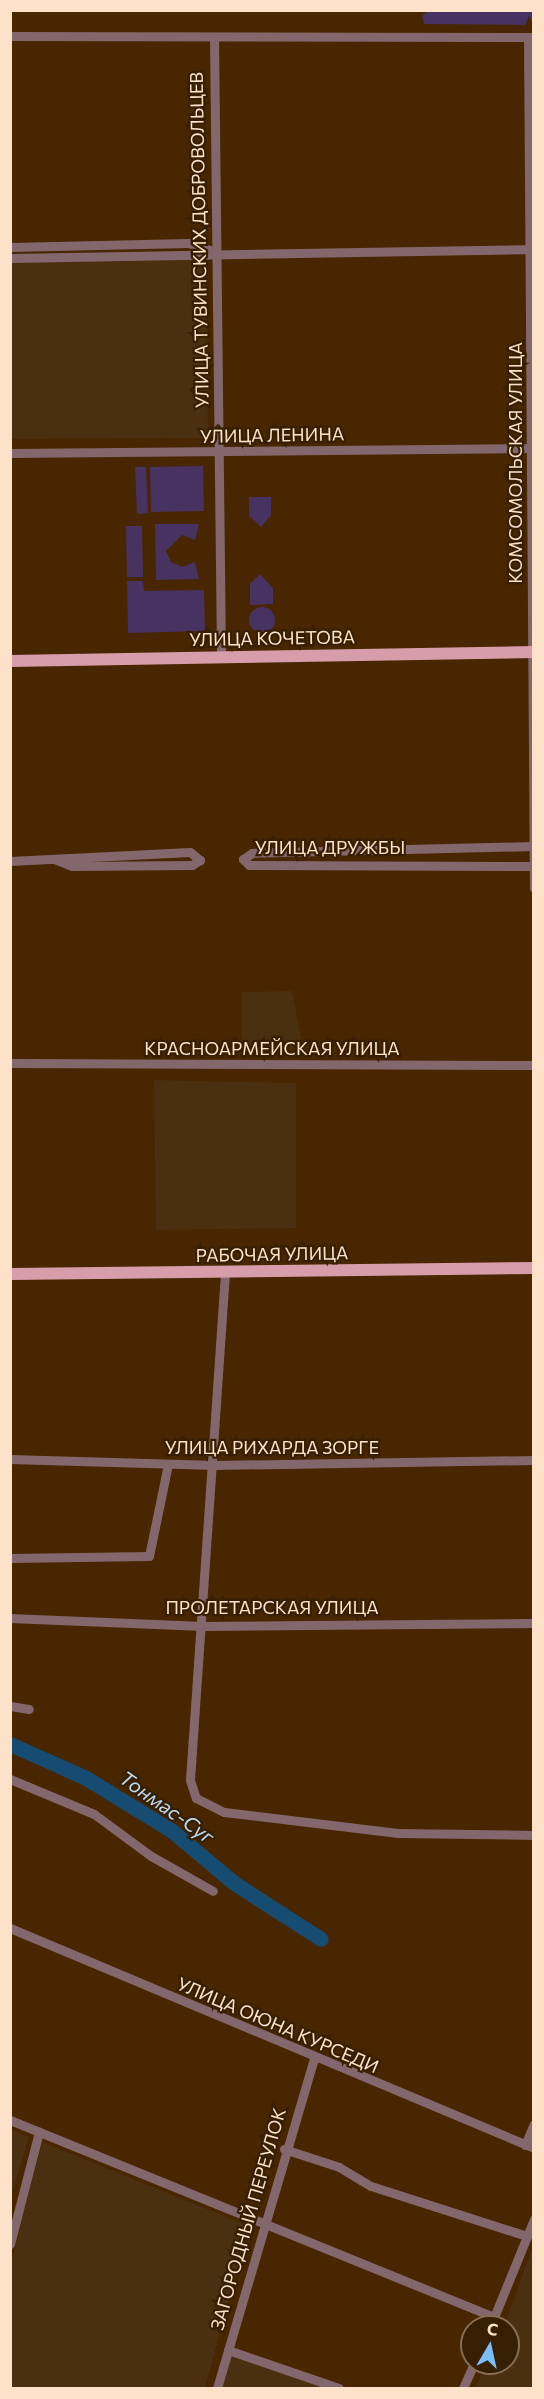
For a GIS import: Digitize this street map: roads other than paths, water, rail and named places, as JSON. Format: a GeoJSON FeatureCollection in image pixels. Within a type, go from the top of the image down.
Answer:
{"type":"FeatureCollection","features":[{"type":"Feature","properties":{"kind":"main road","name":"УЛИЦА КОЧЕТОВА"},"geometry":{"type":"LineString","coordinates":[[10,661],[533,652]]}},
{"type":"Feature","properties":{"kind":"main road","name":"РАБОЧАЯ УЛИЦА"},"geometry":{"type":"LineString","coordinates":[[10,1274],[534,1268]]}},
{"type":"Feature","properties":{"kind":"street"},"geometry":{"type":"LineString","coordinates":[[10,36],[531,37]]}},
{"type":"Feature","properties":{"kind":"street","name":"УЛИЦА ТУВИНСКИХ ДОБРОВОЛЬЦЕВ"},"geometry":{"type":"LineString","coordinates":[[214,37],[214,252],[222,658]]}},
{"type":"Feature","properties":{"kind":"street","name":"КОМСОМОЛЬСКАЯ УЛИЦА"},"geometry":{"type":"LineString","coordinates":[[531,37],[534,888]]}},
{"type":"Feature","properties":{"kind":"street"},"geometry":{"type":"LineString","coordinates":[[10,247],[188,243],[214,252]]}},
{"type":"Feature","properties":{"kind":"street"},"geometry":{"type":"LineString","coordinates":[[10,258],[214,252],[532,249]]}},
{"type":"Feature","properties":{"kind":"street","name":"УЛИЦА ЛЕНИНА"},"geometry":{"type":"LineString","coordinates":[[10,453],[532,448]]}},
{"type":"Feature","properties":{"kind":"street","name":"УЛИЦА ДРУЖБЫ"},"geometry":{"type":"LineString","coordinates":[[533,846],[250,853],[243,859],[249,865],[533,866]]}},
{"type":"Feature","properties":{"kind":"street"},"geometry":{"type":"LineString","coordinates":[[10,861],[56,860],[71,854],[193,852],[200,860],[192,865],[72,866],[56,860]]}},
{"type":"Feature","properties":{"kind":"street"},"geometry":{"type":"LineString","coordinates":[[328,852],[328,864]]}},
{"type":"Feature","properties":{"kind":"street","name":"КРАСНОАРМЕЙСКАЯ УЛИЦА"},"geometry":{"type":"LineString","coordinates":[[10,1063],[534,1065]]}},
{"type":"Feature","properties":{"kind":"street"},"geometry":{"type":"LineString","coordinates":[[225,1273],[215,1465],[190,1780],[195,1798],[224,1812],[398,1833],[534,1835]]}},
{"type":"Feature","properties":{"kind":"street","name":"УЛИЦА РИХАРДА ЗОРГЕ"},"geometry":{"type":"LineString","coordinates":[[10,1459],[215,1465],[534,1460]]}},
{"type":"Feature","properties":{"kind":"street"},"geometry":{"type":"LineString","coordinates":[[10,1557],[149,1556],[168,1464]]}},
{"type":"Feature","properties":{"kind":"street","name":"ПРОЛЕТАРСКАЯ УЛИЦА"},"geometry":{"type":"LineString","coordinates":[[10,1618],[203,1626],[534,1623]]}},
{"type":"Feature","properties":{"kind":"street"},"geometry":{"type":"LineString","coordinates":[[10,1706],[29,1709]]}},
{"type":"Feature","properties":{"kind":"street"},"geometry":{"type":"LineString","coordinates":[[10,1779],[94,1814],[151,1856],[213,1891]]}},
{"type":"Feature","properties":{"kind":"street","name":"УЛИЦА ОЮНА КУРСЕДИ"},"geometry":{"type":"LineString","coordinates":[[10,1928],[314,2058],[529,2146]]}},
{"type":"Feature","properties":{"kind":"street","name":"ЗАГОРОДНЫЙ ПЕРЕУЛОК"},"geometry":{"type":"LineString","coordinates":[[217,2388],[284,2149],[314,2058]]}},
{"type":"Feature","properties":{"kind":"street"},"geometry":{"type":"LineString","coordinates":[[10,2120],[475,2315]]}},
{"type":"Feature","properties":{"kind":"street"},"geometry":{"type":"LineString","coordinates":[[529,2146],[534,2124]]}},
{"type":"Feature","properties":{"kind":"street"},"geometry":{"type":"LineString","coordinates":[[10,2244],[39,2132]]}},
{"type":"Feature","properties":{"kind":"street"},"geometry":{"type":"LineString","coordinates":[[284,2149],[339,2167],[371,2186],[527,2236]]}},
{"type":"Feature","properties":{"kind":"street"},"geometry":{"type":"LineString","coordinates":[[495,2315],[534,2219]]}},
{"type":"Feature","properties":{"kind":"street"},"geometry":{"type":"LineString","coordinates":[[228,2350],[339,2388]]}},
{"type":"Feature","properties":{"kind":"waterway","name":"Тонмас-Суг"},"geometry":{"type":"LineString","coordinates":[[10,1744],[86,1778],[172,1831],[234,1883],[321,1939]]}}]}
